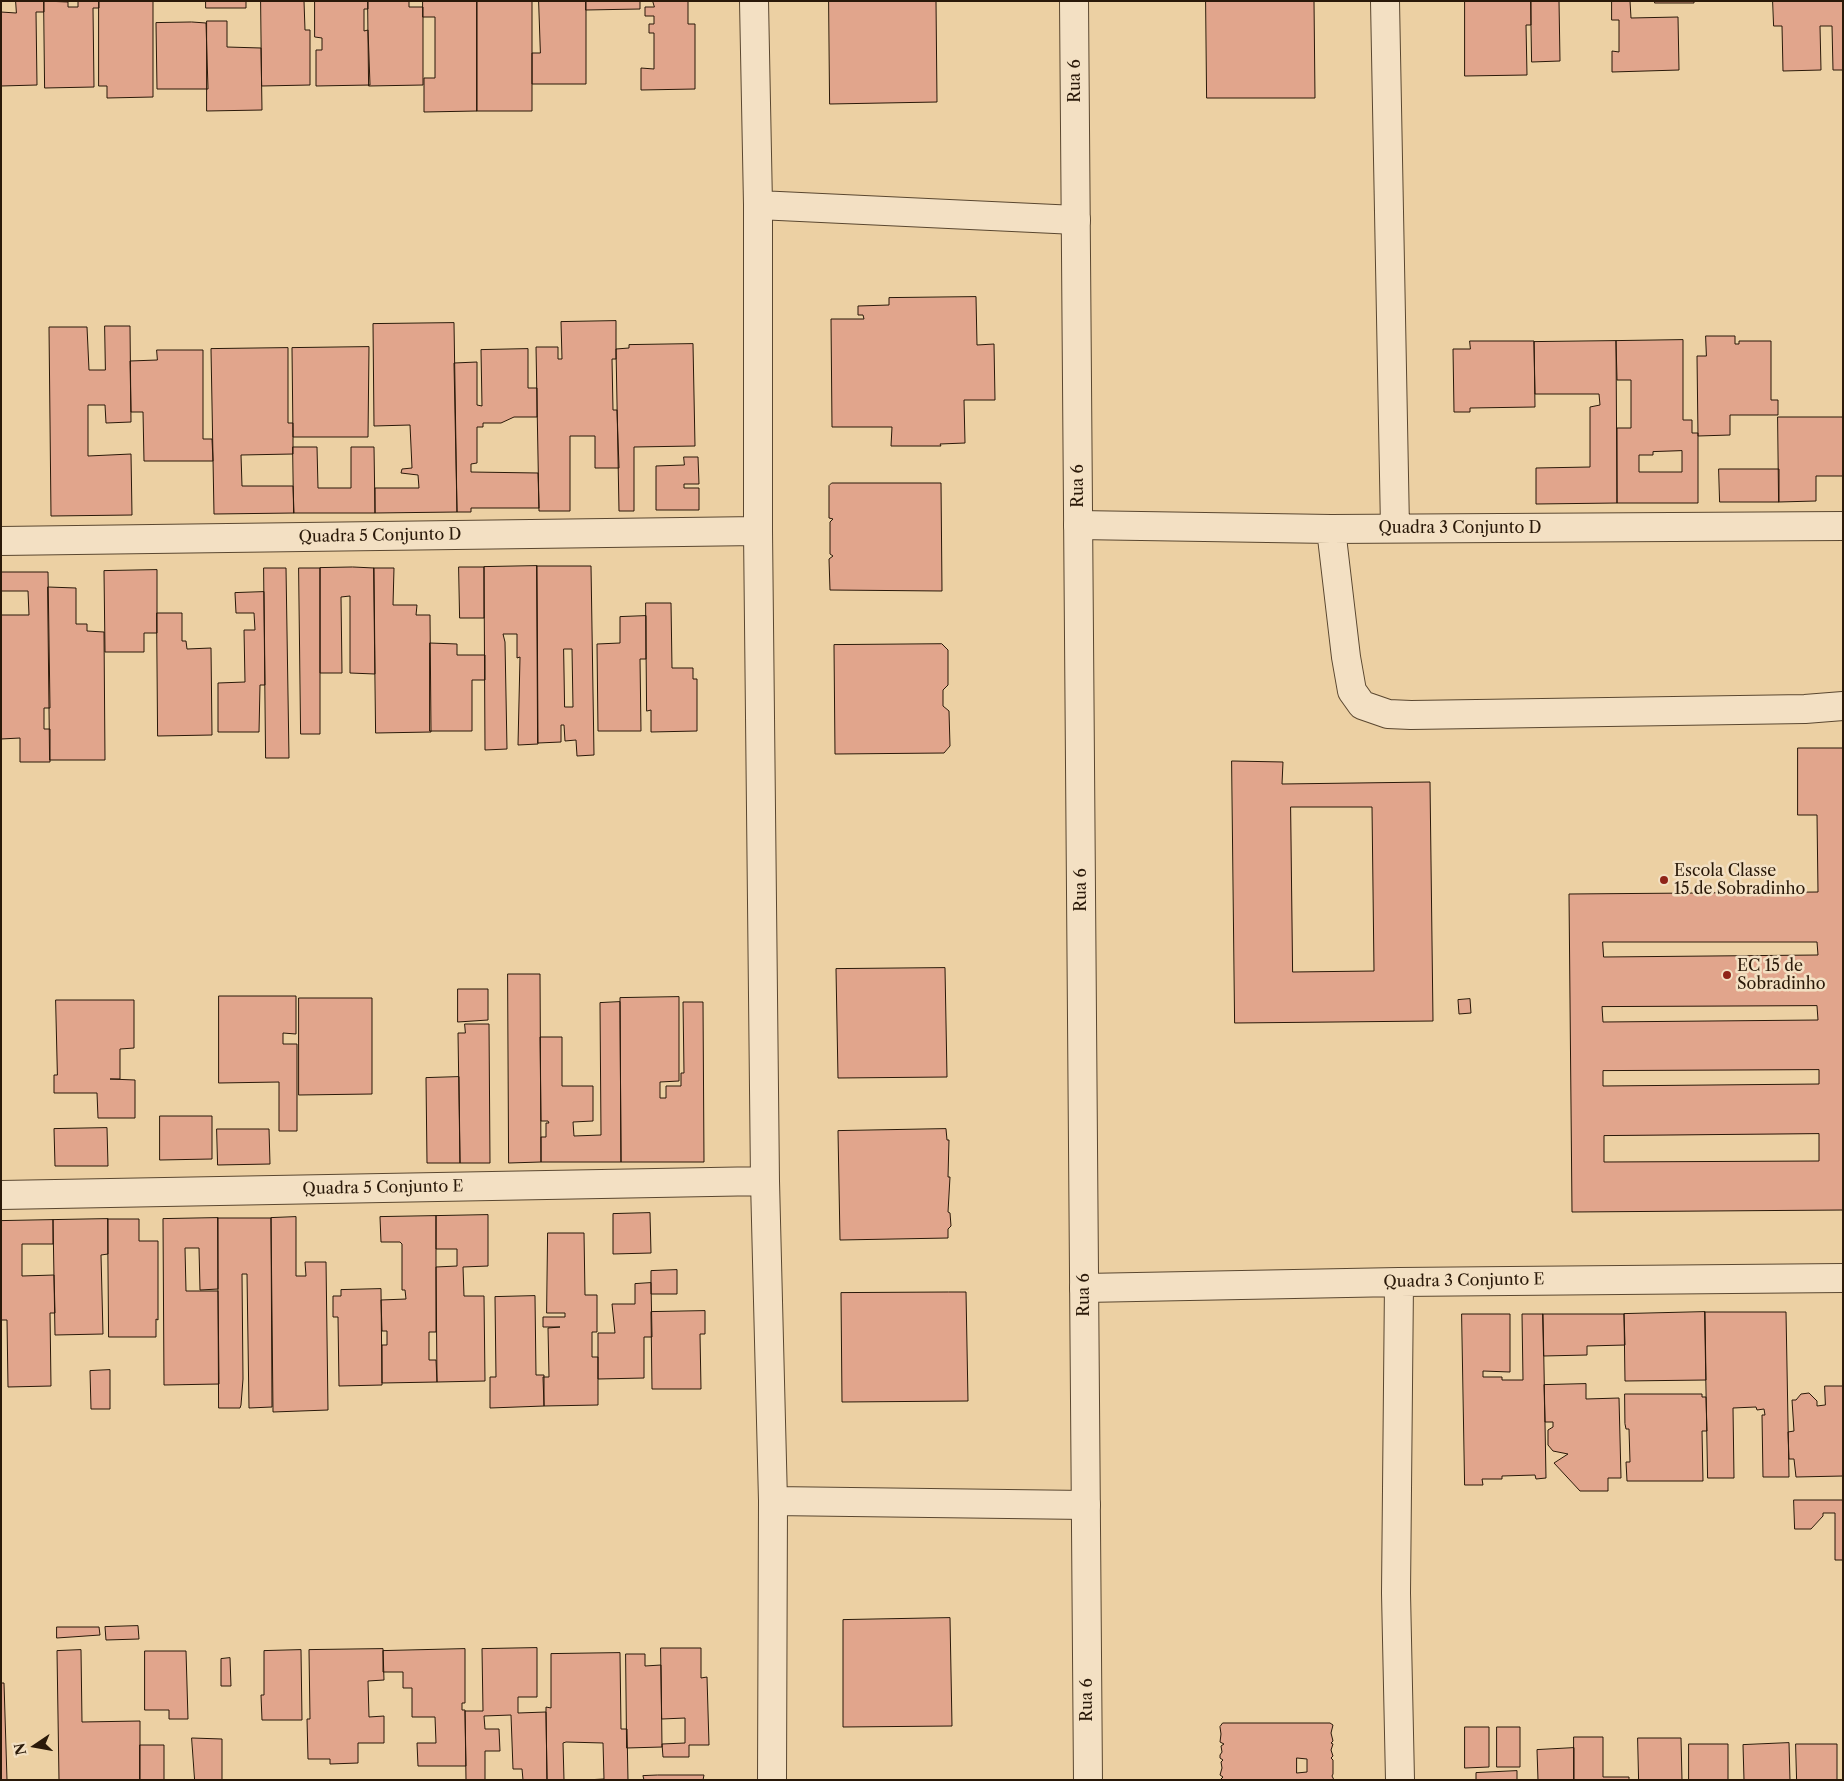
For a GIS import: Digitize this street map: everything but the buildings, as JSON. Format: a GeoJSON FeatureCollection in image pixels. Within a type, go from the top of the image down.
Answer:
{"type":"FeatureCollection","features":[{"type":"Feature","properties":{"kind":"street"},"geometry":{"type":"LineString","coordinates":[[754,1],[758,205],[758,531],[765,1181],[773,1501],[772,1780]]}},
{"type":"Feature","properties":{"kind":"street","name":"Rua 6"},"geometry":{"type":"LineString","coordinates":[[1074,1],[1088,1780]]}},
{"type":"Feature","properties":{"kind":"street"},"geometry":{"type":"LineString","coordinates":[[1385,1],[1395,528]]}},
{"type":"Feature","properties":{"kind":"street"},"geometry":{"type":"LineString","coordinates":[[758,205],[1076,220]]}},
{"type":"Feature","properties":{"kind":"street","name":"Quadra 3 Conjunto D"},"geometry":{"type":"LineString","coordinates":[[1078,525],[1331,529],[1843,526]]}},
{"type":"Feature","properties":{"kind":"street"},"geometry":{"type":"LineString","coordinates":[[1331,529],[1346,657],[1352,691],[1362,704],[1388,714],[1785,710],[1843,706]]}},
{"type":"Feature","properties":{"kind":"street","name":"Quadra 5 Conjunto D"},"geometry":{"type":"LineString","coordinates":[[1,541],[758,531]]}},
{"type":"Feature","properties":{"kind":"street","name":"Quadra 5 Conjunto E"},"geometry":{"type":"LineString","coordinates":[[1,1195],[765,1181]]}},
{"type":"Feature","properties":{"kind":"street","name":"Quadra 3 Conjunto E"},"geometry":{"type":"LineString","coordinates":[[1084,1288],[1399,1282],[1843,1278]]}},
{"type":"Feature","properties":{"kind":"street"},"geometry":{"type":"LineString","coordinates":[[1399,1282],[1396,1593],[1400,1780]]}},
{"type":"Feature","properties":{"kind":"street"},"geometry":{"type":"LineString","coordinates":[[773,1501],[1086,1505]]}},
{"type":"Feature","properties":{"kind":"place","name":"Escola Classe 15 de Sobradinho"},"geometry":{"type":"Point","coordinates":[1664,880]}},
{"type":"Feature","properties":{"kind":"place","name":"EC 15 de Sobradinho"},"geometry":{"type":"Point","coordinates":[1727,975]}}]}
